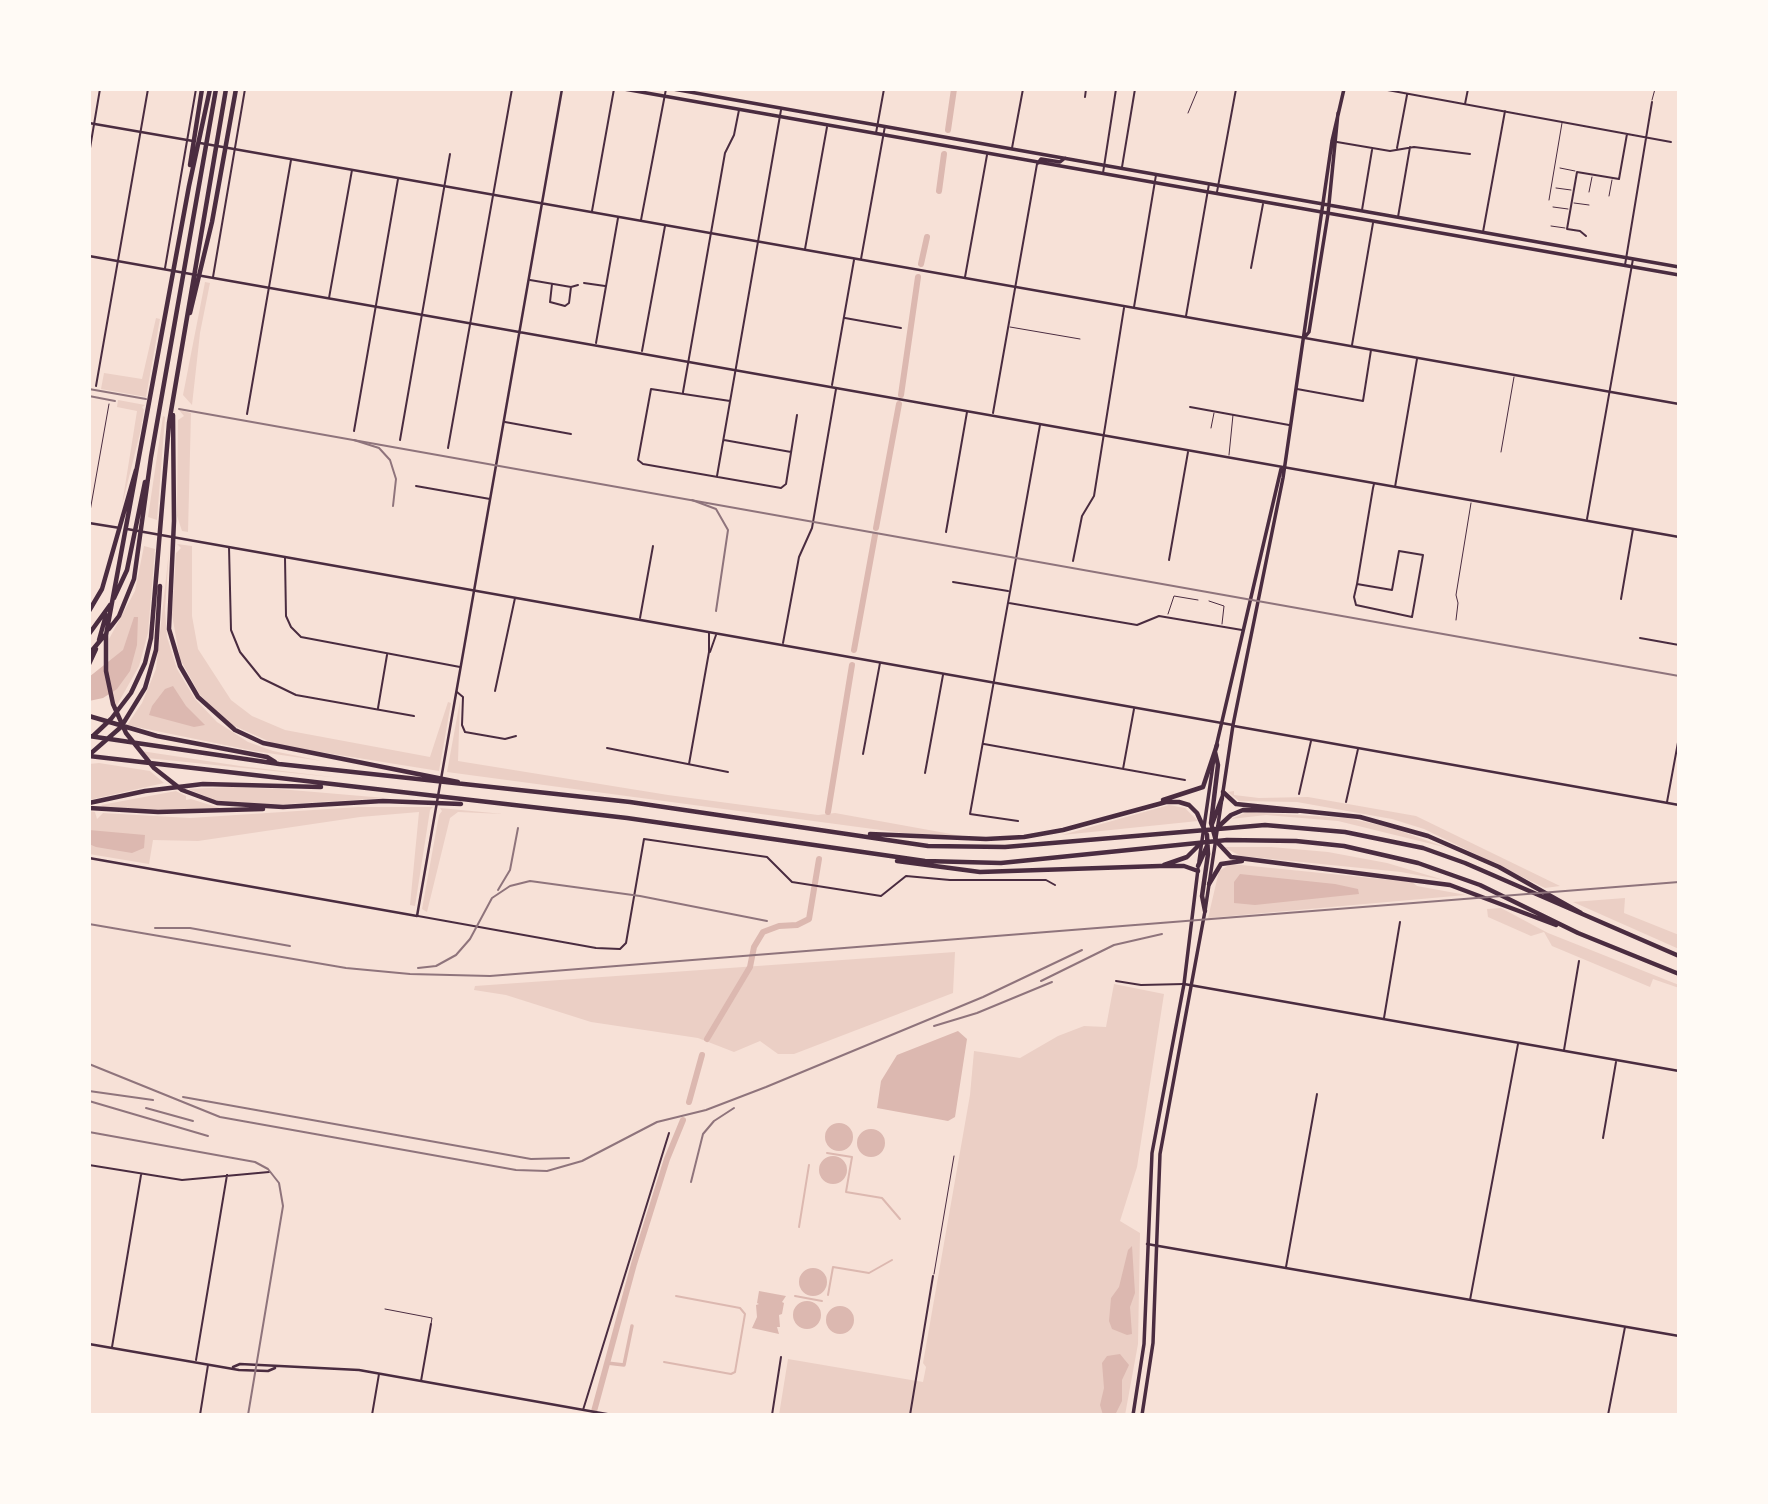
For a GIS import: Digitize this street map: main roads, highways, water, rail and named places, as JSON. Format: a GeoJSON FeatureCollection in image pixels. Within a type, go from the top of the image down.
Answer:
{"type":"FeatureCollection","features":[{"type":"Feature","properties":{"kind":"highway"},"geometry":{"type":"LineString","coordinates":[[200,122],[202,89]]}},
{"type":"Feature","properties":{"kind":"highway"},"geometry":{"type":"LineString","coordinates":[[89,664],[99,643],[130,511],[192,163],[210,89]]}},
{"type":"Feature","properties":{"kind":"highway"},"geometry":{"type":"LineString","coordinates":[[89,634],[104,617],[121,586],[141,510],[216,89]]}},
{"type":"Feature","properties":{"kind":"highway"},"geometry":{"type":"LineString","coordinates":[[226,89],[172,405],[174,521],[169,608],[174,648],[189,684],[210,710],[229,725],[272,746],[490,788]]}},
{"type":"Feature","properties":{"kind":"highway"},"geometry":{"type":"LineString","coordinates":[[192,294],[207,246],[236,89]]}},
{"type":"Feature","properties":{"kind":"highway"},"geometry":{"type":"LineString","coordinates":[[89,755],[125,721],[150,675],[157,638],[163,517],[172,424]]}},
{"type":"Feature","properties":{"kind":"highway"},"geometry":{"type":"LineString","coordinates":[[89,611],[102,589],[144,442]]}},
{"type":"Feature","properties":{"kind":"highway"},"geometry":{"type":"LineString","coordinates":[[89,654],[118,616],[134,579],[139,552],[141,510]]}},
{"type":"Feature","properties":{"kind":"highway"},"geometry":{"type":"LineString","coordinates":[[89,737],[120,709],[142,669],[152,632],[161,553]]}},
{"type":"Feature","properties":{"kind":"highway"},"geometry":{"type":"LineString","coordinates":[[114,587],[104,652],[108,688],[115,710],[130,739],[148,763],[173,783],[200,798],[217,803],[283,807]]}},
{"type":"Feature","properties":{"kind":"highway"},"geometry":{"type":"LineString","coordinates":[[89,716],[157,736],[267,757],[279,764]]}},
{"type":"Feature","properties":{"kind":"highway"},"geometry":{"type":"LineString","coordinates":[[89,737],[279,764],[630,802],[928,846],[970,848],[1230,827],[1305,827],[1385,839],[1423,848],[1573,909]]}},
{"type":"Feature","properties":{"kind":"highway"},"geometry":{"type":"LineString","coordinates":[[836,831],[923,838],[1024,837],[1063,830],[1199,791],[1204,786],[1217,745]]}},
{"type":"Feature","properties":{"kind":"highway"},"geometry":{"type":"LineString","coordinates":[[89,755],[489,804],[627,818],[960,871],[1160,866],[1198,869],[1210,834],[1218,765],[1215,752]]}},
{"type":"Feature","properties":{"kind":"highway"},"geometry":{"type":"LineString","coordinates":[[89,806],[145,791],[203,784],[356,788]]}},
{"type":"Feature","properties":{"kind":"highway"},"geometry":{"type":"LineString","coordinates":[[1223,792],[1236,804],[1373,819],[1428,836],[1537,887],[1590,919],[1679,956]]}},
{"type":"Feature","properties":{"kind":"highway"},"geometry":{"type":"LineString","coordinates":[[1211,825],[1222,798]]}},
{"type":"Feature","properties":{"kind":"highway"},"geometry":{"type":"LineString","coordinates":[[89,806],[103,810],[228,813],[383,801],[489,804]]}},
{"type":"Feature","properties":{"kind":"highway"},"geometry":{"type":"LineString","coordinates":[[1140,809],[1179,802],[1189,805],[1227,855],[1253,861],[1419,880],[1476,893],[1679,974]]}},
{"type":"Feature","properties":{"kind":"highway"},"geometry":{"type":"LineString","coordinates":[[1160,866],[1187,857],[1231,815],[1243,810],[1317,811]]}},
{"type":"Feature","properties":{"kind":"highway"},"geometry":{"type":"LineString","coordinates":[[834,850],[968,864],[1227,840],[1275,839],[1344,846],[1418,863],[1480,885],[1577,933]]}},
{"type":"Feature","properties":{"kind":"highway"},"geometry":{"type":"LineString","coordinates":[[1205,911],[1202,896],[1208,842]]}},
{"type":"Feature","properties":{"kind":"highway"},"geometry":{"type":"LineString","coordinates":[[1209,884],[1222,864],[1253,861]]}},
{"type":"Feature","properties":{"kind":"main road"},"geometry":{"type":"LineString","coordinates":[[624,89],[1679,275]]}},
{"type":"Feature","properties":{"kind":"main road"},"geometry":{"type":"LineString","coordinates":[[673,89],[721,95],[885,127],[1679,267]]}},
{"type":"Feature","properties":{"kind":"main road"},"geometry":{"type":"LineString","coordinates":[[1304,338],[1309,332],[1328,214],[1326,205],[1338,113],[1344,89]]}},
{"type":"Feature","properties":{"kind":"main road"},"geometry":{"type":"LineString","coordinates":[[1133,1415],[1144,1344],[1152,1153],[1184,984],[1215,752],[1290,425],[1322,213],[1326,205],[1338,113]]}},
{"type":"Feature","properties":{"kind":"main road"},"geometry":{"type":"LineString","coordinates":[[1038,163],[1041,159],[1060,162],[1065,158]]}},
{"type":"Feature","properties":{"kind":"main road"},"geometry":{"type":"LineString","coordinates":[[1142,1415],[1153,1343],[1160,1154],[1205,911],[1233,725],[1283,478],[1282,466]]}},
{"type":"Feature","properties":{"kind":"main road"},"geometry":{"type":"LineString","coordinates":[[1244,631],[1250,648]]}},
{"type":"Feature","properties":{"kind":"waterway"},"geometry":{"type":"LineString","coordinates":[[948,130],[954,89]]}},
{"type":"Feature","properties":{"kind":"waterway"},"geometry":{"type":"LineString","coordinates":[[939,191],[944,154]]}},
{"type":"Feature","properties":{"kind":"waterway"},"geometry":{"type":"LineString","coordinates":[[921,264],[927,237]]}},
{"type":"Feature","properties":{"kind":"waterway"},"geometry":{"type":"LineString","coordinates":[[901,395],[918,277]]}},
{"type":"Feature","properties":{"kind":"waterway"},"geometry":{"type":"LineString","coordinates":[[876,528],[899,404]]}},
{"type":"Feature","properties":{"kind":"waterway"},"geometry":{"type":"LineString","coordinates":[[854,650],[875,535]]}},
{"type":"Feature","properties":{"kind":"waterway"},"geometry":{"type":"LineString","coordinates":[[828,812],[852,665]]}},
{"type":"Feature","properties":{"kind":"waterway"},"geometry":{"type":"LineString","coordinates":[[707,1039],[750,967],[754,947],[763,932],[779,926],[797,925],[809,919],[819,859]]}},
{"type":"Feature","properties":{"kind":"waterway"},"geometry":{"type":"LineString","coordinates":[[689,1102],[702,1055]]}},
{"type":"Feature","properties":{"kind":"waterway"},"geometry":{"type":"LineString","coordinates":[[593,1415],[634,1264],[667,1159],[683,1120]]}},
{"type":"Feature","properties":{"kind":"waterway"},"geometry":{"type":"LineString","coordinates":[[827,1153],[852,1157],[846,1192],[882,1198],[900,1219]]}},
{"type":"Feature","properties":{"kind":"waterway"},"geometry":{"type":"LineString","coordinates":[[799,1227],[809,1165]]}},
{"type":"Feature","properties":{"kind":"waterway"},"geometry":{"type":"LineString","coordinates":[[828,1295],[833,1267],[869,1273],[892,1260]]}},
{"type":"Feature","properties":{"kind":"waterway"},"geometry":{"type":"LineString","coordinates":[[664,1362],[731,1374],[735,1372],[745,1314],[740,1308],[676,1296]]}},
{"type":"Feature","properties":{"kind":"waterway"},"geometry":{"type":"LineString","coordinates":[[795,1296],[822,1301]]}},
{"type":"Feature","properties":{"kind":"waterway"},"geometry":{"type":"LineString","coordinates":[[607,1363],[624,1365],[632,1326]]}},
{"type":"Feature","properties":{"kind":"tram line"},"geometry":{"type":"LineString","coordinates":[[89,389],[146,399]]}},
{"type":"Feature","properties":{"kind":"tram line"},"geometry":{"type":"LineString","coordinates":[[179,409],[1679,676]]}},
{"type":"Feature","properties":{"kind":"railway"},"geometry":{"type":"LineString","coordinates":[[89,396],[115,401]]}},
{"type":"Feature","properties":{"kind":"railway"},"geometry":{"type":"LineString","coordinates":[[354,440],[379,448],[390,460],[396,479],[393,506]]}},
{"type":"Feature","properties":{"kind":"railway"},"geometry":{"type":"LineString","coordinates":[[692,500],[716,509],[728,530],[716,611]]}},
{"type":"Feature","properties":{"kind":"railway"},"geometry":{"type":"LineString","coordinates":[[498,890],[510,870],[518,828]]}},
{"type":"Feature","properties":{"kind":"railway"},"geometry":{"type":"LineString","coordinates":[[418,968],[436,966],[456,955],[470,939],[492,898],[510,886],[530,881],[640,896],[767,921]]}},
{"type":"Feature","properties":{"kind":"railway"},"geometry":{"type":"LineString","coordinates":[[89,924],[346,968],[410,974],[490,976],[1679,882]]}},
{"type":"Feature","properties":{"kind":"railway"},"geometry":{"type":"LineString","coordinates":[[155,928],[190,928],[290,946]]}},
{"type":"Feature","properties":{"kind":"railway"},"geometry":{"type":"LineString","coordinates":[[1041,981],[1114,945],[1162,934]]}},
{"type":"Feature","properties":{"kind":"railway"},"geometry":{"type":"LineString","coordinates":[[89,1064],[220,1117],[516,1170],[547,1171],[582,1161],[657,1122],[706,1110],[766,1087],[983,997],[1082,950]]}},
{"type":"Feature","properties":{"kind":"railway"},"geometry":{"type":"LineString","coordinates":[[934,1026],[977,1013],[1052,982]]}},
{"type":"Feature","properties":{"kind":"railway"},"geometry":{"type":"LineString","coordinates":[[89,1091],[153,1100]]}},
{"type":"Feature","properties":{"kind":"railway"},"geometry":{"type":"LineString","coordinates":[[183,1097],[531,1159],[569,1158]]}},
{"type":"Feature","properties":{"kind":"railway"},"geometry":{"type":"LineString","coordinates":[[89,1101],[208,1136]]}},
{"type":"Feature","properties":{"kind":"railway"},"geometry":{"type":"LineString","coordinates":[[146,1108],[193,1121]]}},
{"type":"Feature","properties":{"kind":"railway"},"geometry":{"type":"LineString","coordinates":[[691,1182],[703,1134],[714,1121],[734,1108]]}},
{"type":"Feature","properties":{"kind":"railway"},"geometry":{"type":"LineString","coordinates":[[89,1132],[255,1162],[268,1169],[279,1183],[283,1206],[248,1415]]}}]}
